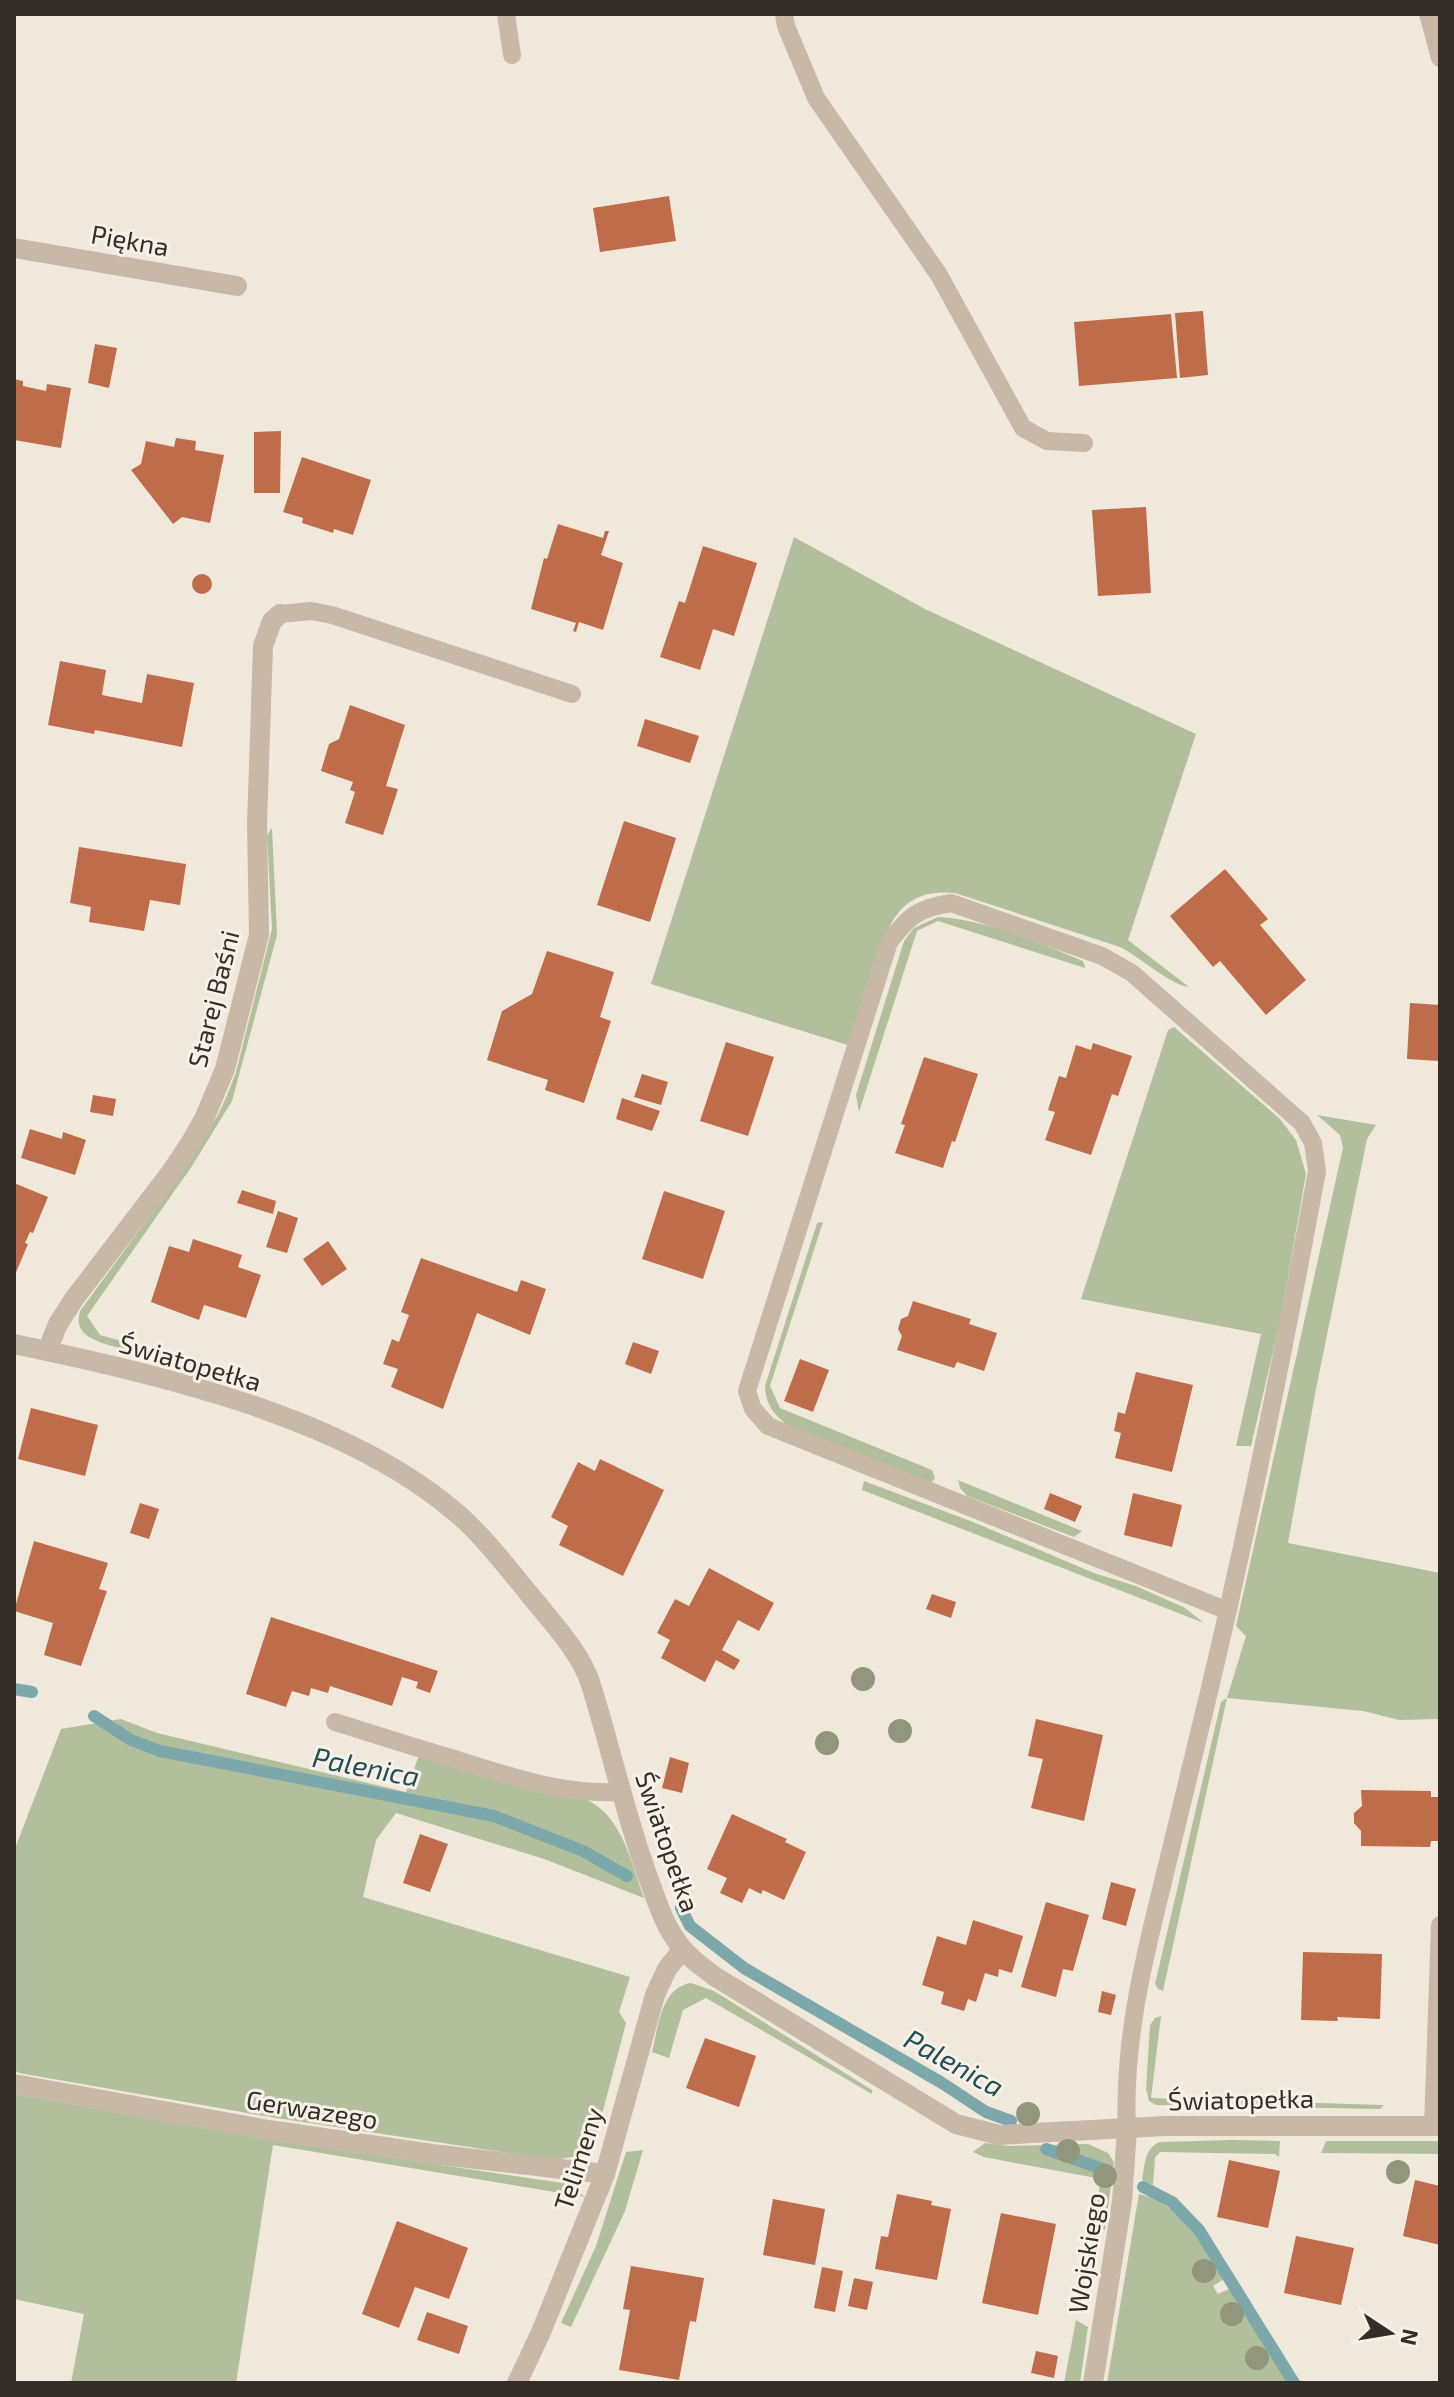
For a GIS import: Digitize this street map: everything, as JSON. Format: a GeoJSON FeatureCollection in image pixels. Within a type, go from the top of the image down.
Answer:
{"type":"FeatureCollection","features":[{"type":"Feature","properties":{"kind":"street","name":"Piękna"},"geometry":{"type":"LineString","coordinates":[[14,248],[237,286]]}},
{"type":"Feature","properties":{"kind":"street","name":"Starej Baśni"},"geometry":{"type":"LineString","coordinates":[[47,1351],[58,1324],[74,1299],[191,1142],[225,1069],[259,935],[257,824],[263,646],[272,621],[280,614]]}},
{"type":"Feature","properties":{"kind":"street","name":"Światopełka"},"geometry":{"type":"LineString","coordinates":[[14,1344],[213,1394],[280,1415],[346,1443],[407,1477],[454,1511],[504,1563],[562,1635],[590,1681],[620,1792],[661,1914],[682,1950],[714,1976],[956,2124],[999,2135],[1206,2125],[1437,2126]]}},
{"type":"Feature","properties":{"kind":"street","name":"Telimeny"},"geometry":{"type":"LineString","coordinates":[[517,2383],[605,2174],[655,1995],[667,1969],[682,1950]]}},
{"type":"Feature","properties":{"kind":"street","name":"Gerwazego"},"geometry":{"type":"LineString","coordinates":[[14,2084],[269,2130],[432,2154],[605,2174]]}},
{"type":"Feature","properties":{"kind":"street","name":"Wojskiego"},"geometry":{"type":"LineString","coordinates":[[1093,2383],[1122,2201],[1127,2130]]}},
{"type":"Feature","properties":{"kind":"lane"},"geometry":{"type":"LineString","coordinates":[[506,14],[512,55]]}},
{"type":"Feature","properties":{"kind":"lane"},"geometry":{"type":"LineString","coordinates":[[784,14],[786,26],[816,98],[939,275],[1023,428],[1047,441],[1084,443]]}},
{"type":"Feature","properties":{"kind":"lane"},"geometry":{"type":"LineString","coordinates":[[1428,14],[1440,58]]}},
{"type":"Feature","properties":{"kind":"lane"},"geometry":{"type":"LineString","coordinates":[[280,614],[311,611],[332,615],[572,694]]}},
{"type":"Feature","properties":{"kind":"lane"},"geometry":{"type":"LineString","coordinates":[[1127,2130],[1125,2093],[1132,2022],[1228,1611],[1283,1352],[1317,1171],[1313,1143],[1302,1123],[1132,973],[1102,956],[951,903],[928,906],[907,918],[889,942],[747,1391],[753,1409],[768,1426],[1228,1611]]}},
{"type":"Feature","properties":{"kind":"lane"},"geometry":{"type":"LineString","coordinates":[[335,1722],[551,1786],[595,1793],[620,1792]]}},
{"type":"Feature","properties":{"kind":"lane"},"geometry":{"type":"LineString","coordinates":[[1437,2126],[1440,1925]]}},
{"type":"Feature","properties":{"kind":"green space"},"geometry":{"type":"Polygon","coordinates":[[[794,537],[925,609],[1196,734],[1128,940],[1189,987],[1173,981],[1120,947],[955,893],[920,897],[897,914],[883,942],[851,1046],[651,984],[794,537]]]}},
{"type":"Feature","properties":{"kind":"green space"},"geometry":{"type":"Polygon","coordinates":[[[272,828],[277,935],[232,1101],[192,1166],[87,1316],[100,1335],[165,1353],[107,1345],[81,1329],[80,1311],[188,1164],[218,1115],[236,1072],[272,929],[267,835],[272,828]]]}},
{"type":"Feature","properties":{"kind":"green space"},"geometry":{"type":"Polygon","coordinates":[[[938,917],[974,922],[1012,933],[1083,961],[1085,968],[938,921],[917,931],[859,1112],[856,1095],[904,941],[914,928],[938,917]]]}},
{"type":"Feature","properties":{"kind":"green space"},"geometry":{"type":"Polygon","coordinates":[[[1174,1027],[1280,1119],[1296,1140],[1306,1174],[1280,1322],[1251,1446],[1236,1446],[1261,1334],[1081,1299],[1168,1030],[1174,1027]]]}},
{"type":"Feature","properties":{"kind":"green space"},"geometry":{"type":"Polygon","coordinates":[[[1317,1115],[1376,1125],[1367,1139],[1288,1543],[1440,1573],[1440,1719],[1399,1720],[1363,1711],[1227,1698],[1246,1636],[1236,1626],[1343,1148],[1340,1135],[1317,1115]]]}},
{"type":"Feature","properties":{"kind":"green space"},"geometry":{"type":"Polygon","coordinates":[[[823,1222],[770,1386],[780,1408],[932,1470],[935,1478],[931,1483],[789,1427],[769,1404],[765,1386],[817,1223],[823,1222]]]}},
{"type":"Feature","properties":{"kind":"green space"},"geometry":{"type":"Polygon","coordinates":[[[958,1480],[1082,1531],[1074,1537],[967,1496],[958,1480]]]}},
{"type":"Feature","properties":{"kind":"green space"},"geometry":{"type":"Polygon","coordinates":[[[864,1481],[973,1522],[1094,1573],[1136,1586],[1185,1608],[1204,1623],[862,1490],[864,1481]]]}},
{"type":"Feature","properties":{"kind":"green space"},"geometry":{"type":"Polygon","coordinates":[[[1227,1698],[1163,1991],[1155,1984],[1221,1702],[1227,1698]]]}},
{"type":"Feature","properties":{"kind":"green space"},"geometry":{"type":"Polygon","coordinates":[[[121,1719],[157,1733],[406,1792],[419,1755],[587,1800],[599,1808],[624,1842],[644,1898],[544,1859],[396,1813],[376,1840],[363,1897],[630,1977],[619,2012],[626,2023],[594,2145],[587,2154],[555,2160],[270,2117],[14,2070],[14,1851],[61,1729],[121,1719]]]}},
{"type":"Feature","properties":{"kind":"green space"},"geometry":{"type":"Polygon","coordinates":[[[691,1983],[714,1991],[872,2090],[872,2094],[706,1998],[683,2010],[669,2058],[652,2052],[667,2000],[681,1986],[691,1983]]]}},
{"type":"Feature","properties":{"kind":"green space"},"geometry":{"type":"Polygon","coordinates":[[[1161,2016],[1151,2098],[1384,2105],[1380,2109],[1156,2105],[1149,2101],[1146,2089],[1150,2025],[1161,2016]]]}},
{"type":"Feature","properties":{"kind":"green space"},"geometry":{"type":"Polygon","coordinates":[[[14,2094],[271,2140],[569,2184],[585,2197],[273,2145],[236,2383],[71,2383],[84,2314],[14,2299],[14,2094]]]}},
{"type":"Feature","properties":{"kind":"green space"},"geometry":{"type":"Polygon","coordinates":[[[1280,2141],[1279,2157],[1275,2154],[1160,2152],[1155,2158],[1153,2185],[1142,2180],[1148,2153],[1160,2142],[1280,2141]]]}},
{"type":"Feature","properties":{"kind":"green space"},"geometry":{"type":"Polygon","coordinates":[[[1326,2141],[1440,2141],[1440,2154],[1321,2153],[1326,2141]]]}},
{"type":"Feature","properties":{"kind":"green space"},"geometry":{"type":"Polygon","coordinates":[[[985,2143],[1009,2146],[1088,2144],[1108,2153],[1114,2162],[1105,2230],[1093,2228],[1101,2179],[984,2157],[973,2152],[985,2143]]]}},
{"type":"Feature","properties":{"kind":"green space"},"geometry":{"type":"Polygon","coordinates":[[[643,2150],[625,2211],[571,2327],[561,2323],[596,2246],[626,2152],[643,2150]]]}},
{"type":"Feature","properties":{"kind":"green space"},"geometry":{"type":"Polygon","coordinates":[[[1139,2194],[1154,2199],[1179,2216],[1199,2240],[1224,2279],[1213,2286],[1218,2294],[1229,2289],[1288,2383],[1107,2383],[1139,2194]]]}},
{"type":"Feature","properties":{"kind":"green space"},"geometry":{"type":"Polygon","coordinates":[[[1076,2320],[1088,2327],[1080,2383],[1064,2383],[1076,2320]]]}},
{"type":"Feature","properties":{"kind":"building"},"geometry":{"type":"Polygon","coordinates":[[[669,196],[676,241],[600,252],[593,208],[669,196]]]}},
{"type":"Feature","properties":{"kind":"building"},"geometry":{"type":"Polygon","coordinates":[[[1203,311],[1208,375],[1180,378],[1175,313],[1203,311]]]}},
{"type":"Feature","properties":{"kind":"building"},"geometry":{"type":"Polygon","coordinates":[[[1171,314],[1177,378],[1079,386],[1074,322],[1171,314]]]}},
{"type":"Feature","properties":{"kind":"building"},"geometry":{"type":"Polygon","coordinates":[[[95,344],[117,348],[109,388],[88,383],[95,344]]]}},
{"type":"Feature","properties":{"kind":"building"},"geometry":{"type":"Polygon","coordinates":[[[14,379],[23,381],[23,386],[46,391],[47,384],[71,388],[61,448],[14,440],[14,379]]]}},
{"type":"Feature","properties":{"kind":"building"},"geometry":{"type":"Polygon","coordinates":[[[281,431],[280,493],[254,493],[254,432],[281,431]]]}},
{"type":"Feature","properties":{"kind":"building"},"geometry":{"type":"Polygon","coordinates":[[[176,438],[196,441],[195,450],[224,455],[210,523],[182,517],[173,524],[131,470],[141,464],[146,441],[174,447],[176,438]]]}},
{"type":"Feature","properties":{"kind":"building"},"geometry":{"type":"Polygon","coordinates":[[[302,457],[371,480],[353,535],[334,529],[333,533],[302,523],[303,518],[283,512],[302,457]]]}},
{"type":"Feature","properties":{"kind":"building"},"geometry":{"type":"Polygon","coordinates":[[[1146,507],[1151,593],[1098,596],[1092,510],[1146,507]]]}},
{"type":"Feature","properties":{"kind":"building"},"geometry":{"type":"Polygon","coordinates":[[[558,524],[603,538],[605,531],[609,531],[601,555],[623,563],[603,630],[579,622],[576,632],[573,631],[576,623],[531,609],[544,558],[547,559],[558,524]]]}},
{"type":"Feature","properties":{"kind":"building"},"geometry":{"type":"Polygon","coordinates":[[[703,546],[757,563],[734,636],[713,629],[700,670],[660,657],[679,601],[685,603],[703,546]]]}},
{"type":"Feature","properties":{"kind":"building"},"geometry":{"type":"Polygon","coordinates":[[[202,574],[209,577],[212,584],[209,591],[202,594],[195,591],[192,584],[195,577],[202,574]]]}},
{"type":"Feature","properties":{"kind":"building"},"geometry":{"type":"Polygon","coordinates":[[[60,661],[106,670],[102,695],[142,703],[147,674],[194,683],[182,747],[95,730],[94,734],[48,725],[60,661]]]}},
{"type":"Feature","properties":{"kind":"building"},"geometry":{"type":"Polygon","coordinates":[[[350,705],[405,725],[386,786],[398,789],[383,835],[345,823],[355,792],[350,790],[353,782],[321,771],[329,744],[339,739],[350,705]]]}},
{"type":"Feature","properties":{"kind":"building"},"geometry":{"type":"Polygon","coordinates":[[[645,719],[699,736],[690,763],[637,746],[645,719]]]}},
{"type":"Feature","properties":{"kind":"building"},"geometry":{"type":"Polygon","coordinates":[[[624,821],[676,838],[650,922],[597,905],[624,821]]]}},
{"type":"Feature","properties":{"kind":"building"},"geometry":{"type":"Polygon","coordinates":[[[79,847],[186,864],[180,905],[150,900],[144,931],[89,922],[91,907],[70,903],[79,847]]]}},
{"type":"Feature","properties":{"kind":"building"},"geometry":{"type":"Polygon","coordinates":[[[1225,869],[1268,919],[1260,925],[1306,980],[1266,1015],[1220,961],[1213,967],[1170,916],[1225,869]]]}},
{"type":"Feature","properties":{"kind":"building"},"geometry":{"type":"Polygon","coordinates":[[[547,951],[614,972],[600,1017],[611,1021],[584,1103],[545,1090],[548,1080],[487,1060],[502,1011],[532,994],[547,951]]]}},
{"type":"Feature","properties":{"kind":"building"},"geometry":{"type":"Polygon","coordinates":[[[1410,1003],[1440,1005],[1440,1061],[1407,1059],[1410,1003]]]}},
{"type":"Feature","properties":{"kind":"building"},"geometry":{"type":"Polygon","coordinates":[[[726,1042],[774,1057],[748,1136],[700,1121],[726,1042]]]}},
{"type":"Feature","properties":{"kind":"building"},"geometry":{"type":"Polygon","coordinates":[[[1093,1043],[1132,1056],[1118,1096],[1112,1094],[1091,1155],[1045,1140],[1055,1112],[1048,1110],[1059,1076],[1066,1078],[1076,1045],[1091,1050],[1093,1043]]]}},
{"type":"Feature","properties":{"kind":"building"},"geometry":{"type":"Polygon","coordinates":[[[924,1057],[978,1074],[943,1168],[895,1153],[905,1125],[901,1124],[924,1057]]]}},
{"type":"Feature","properties":{"kind":"building"},"geometry":{"type":"Polygon","coordinates":[[[642,1074],[668,1082],[661,1105],[634,1097],[642,1074]]]}},
{"type":"Feature","properties":{"kind":"building"},"geometry":{"type":"Polygon","coordinates":[[[93,1095],[116,1099],[113,1116],[90,1112],[93,1095]]]}},
{"type":"Feature","properties":{"kind":"building"},"geometry":{"type":"Polygon","coordinates":[[[622,1098],[660,1111],[652,1131],[616,1119],[622,1098]]]}},
{"type":"Feature","properties":{"kind":"building"},"geometry":{"type":"Polygon","coordinates":[[[30,1129],[62,1139],[63,1132],[86,1140],[75,1175],[21,1158],[30,1129]]]}},
{"type":"Feature","properties":{"kind":"building"},"geometry":{"type":"Polygon","coordinates":[[[14,1183],[48,1197],[33,1233],[30,1232],[25,1243],[28,1244],[14,1277],[14,1183]]]}},
{"type":"Feature","properties":{"kind":"building"},"geometry":{"type":"Polygon","coordinates":[[[242,1190],[276,1201],[273,1214],[237,1203],[242,1190]]]}},
{"type":"Feature","properties":{"kind":"building"},"geometry":{"type":"Polygon","coordinates":[[[664,1191],[725,1211],[703,1279],[642,1259],[664,1191]]]}},
{"type":"Feature","properties":{"kind":"building"},"geometry":{"type":"Polygon","coordinates":[[[278,1211],[298,1218],[287,1253],[266,1247],[278,1211]]]}},
{"type":"Feature","properties":{"kind":"building"},"geometry":{"type":"Polygon","coordinates":[[[193,1239],[242,1255],[238,1267],[261,1275],[246,1318],[204,1305],[199,1320],[151,1302],[169,1246],[189,1252],[193,1239]]]}},
{"type":"Feature","properties":{"kind":"building"},"geometry":{"type":"Polygon","coordinates":[[[328,1241],[347,1269],[322,1286],[303,1259],[328,1241]]]}},
{"type":"Feature","properties":{"kind":"building"},"geometry":{"type":"Polygon","coordinates":[[[421,1258],[517,1292],[521,1280],[546,1289],[530,1335],[477,1313],[443,1409],[391,1387],[398,1369],[383,1364],[392,1339],[399,1342],[409,1315],[401,1312],[421,1258]]]}},
{"type":"Feature","properties":{"kind":"building"},"geometry":{"type":"Polygon","coordinates":[[[913,1301],[971,1319],[969,1324],[997,1333],[984,1371],[957,1362],[954,1368],[897,1350],[902,1336],[898,1329],[901,1319],[908,1316],[913,1301]]]}},
{"type":"Feature","properties":{"kind":"building"},"geometry":{"type":"Polygon","coordinates":[[[633,1342],[659,1351],[651,1374],[625,1364],[633,1342]]]}},
{"type":"Feature","properties":{"kind":"building"},"geometry":{"type":"Polygon","coordinates":[[[800,1359],[829,1370],[813,1412],[784,1401],[800,1359]]]}},
{"type":"Feature","properties":{"kind":"building"},"geometry":{"type":"Polygon","coordinates":[[[1136,1372],[1193,1385],[1172,1472],[1115,1458],[1121,1433],[1114,1431],[1118,1412],[1125,1414],[1136,1372]]]}},
{"type":"Feature","properties":{"kind":"building"},"geometry":{"type":"Polygon","coordinates":[[[31,1408],[98,1425],[85,1476],[18,1459],[31,1408]]]}},
{"type":"Feature","properties":{"kind":"building"},"geometry":{"type":"Polygon","coordinates":[[[600,1459],[664,1490],[623,1576],[559,1545],[568,1526],[551,1517],[578,1462],[595,1471],[600,1459]]]}},
{"type":"Feature","properties":{"kind":"building"},"geometry":{"type":"Polygon","coordinates":[[[1050,1493],[1082,1506],[1075,1522],[1044,1509],[1050,1493]]]}},
{"type":"Feature","properties":{"kind":"building"},"geometry":{"type":"Polygon","coordinates":[[[1133,1493],[1182,1505],[1172,1547],[1124,1535],[1133,1493]]]}},
{"type":"Feature","properties":{"kind":"building"},"geometry":{"type":"Polygon","coordinates":[[[140,1503],[159,1509],[149,1539],[130,1533],[140,1503]]]}},
{"type":"Feature","properties":{"kind":"building"},"geometry":{"type":"Polygon","coordinates":[[[34,1541],[108,1563],[99,1589],[107,1591],[81,1666],[44,1655],[53,1623],[14,1611],[34,1541]]]}},
{"type":"Feature","properties":{"kind":"building"},"geometry":{"type":"Polygon","coordinates":[[[709,1568],[774,1603],[759,1631],[738,1620],[722,1650],[740,1660],[734,1670],[716,1660],[705,1682],[661,1658],[670,1640],[657,1633],[675,1599],[689,1606],[709,1568]]]}},
{"type":"Feature","properties":{"kind":"building"},"geometry":{"type":"Polygon","coordinates":[[[932,1594],[956,1602],[951,1618],[926,1609],[932,1594]]]}},
{"type":"Feature","properties":{"kind":"building"},"geometry":{"type":"Polygon","coordinates":[[[271,1617],[438,1671],[430,1693],[416,1688],[418,1682],[402,1677],[392,1706],[330,1686],[328,1693],[311,1688],[309,1696],[292,1691],[286,1707],[246,1694],[271,1617]]]}},
{"type":"Feature","properties":{"kind":"building"},"geometry":{"type":"Polygon","coordinates":[[[1036,1719],[1103,1735],[1084,1821],[1031,1808],[1043,1759],[1028,1756],[1036,1719]]]}},
{"type":"Feature","properties":{"kind":"building"},"geometry":{"type":"Polygon","coordinates":[[[670,1757],[689,1763],[682,1793],[662,1788],[670,1757]]]}},
{"type":"Feature","properties":{"kind":"building"},"geometry":{"type":"Polygon","coordinates":[[[1361,1790],[1431,1791],[1431,1797],[1440,1797],[1440,1841],[1431,1841],[1430,1847],[1361,1846],[1361,1831],[1354,1823],[1354,1813],[1362,1806],[1361,1790]]]}},
{"type":"Feature","properties":{"kind":"building"},"geometry":{"type":"Polygon","coordinates":[[[732,1814],[787,1839],[785,1842],[806,1852],[784,1900],[763,1890],[761,1894],[749,1888],[742,1903],[720,1893],[727,1878],[707,1869],[732,1814]]]}},
{"type":"Feature","properties":{"kind":"building"},"geometry":{"type":"Polygon","coordinates":[[[420,1834],[448,1844],[430,1892],[403,1883],[420,1834]]]}},
{"type":"Feature","properties":{"kind":"building"},"geometry":{"type":"Polygon","coordinates":[[[1111,1882],[1136,1889],[1126,1926],[1102,1919],[1111,1882]]]}},
{"type":"Feature","properties":{"kind":"building"},"geometry":{"type":"Polygon","coordinates":[[[1046,1902],[1089,1915],[1073,1971],[1063,1969],[1056,1997],[1021,1987],[1046,1902]]]}},
{"type":"Feature","properties":{"kind":"building"},"geometry":{"type":"Polygon","coordinates":[[[973,1920],[1023,1936],[1012,1973],[999,1969],[998,1977],[985,1973],[976,2002],[968,1999],[964,2011],[941,2004],[944,1992],[922,1985],[937,1936],[966,1945],[973,1920]]]}},
{"type":"Feature","properties":{"kind":"building"},"geometry":{"type":"Polygon","coordinates":[[[1303,1952],[1382,1954],[1380,2019],[1337,2017],[1338,2021],[1301,2020],[1303,1952]]]}},
{"type":"Feature","properties":{"kind":"building"},"geometry":{"type":"Polygon","coordinates":[[[1102,1991],[1116,1995],[1111,2015],[1098,2012],[1102,1991]]]}},
{"type":"Feature","properties":{"kind":"building"},"geometry":{"type":"Polygon","coordinates":[[[705,2038],[756,2056],[739,2107],[686,2088],[705,2038]]]}},
{"type":"Feature","properties":{"kind":"building"},"geometry":{"type":"Polygon","coordinates":[[[1229,2160],[1280,2171],[1268,2228],[1217,2217],[1229,2160]]]}},
{"type":"Feature","properties":{"kind":"building"},"geometry":{"type":"Polygon","coordinates":[[[1415,2180],[1440,2186],[1440,2245],[1403,2236],[1415,2180]]]}},
{"type":"Feature","properties":{"kind":"building"},"geometry":{"type":"Polygon","coordinates":[[[897,2194],[932,2201],[931,2205],[951,2209],[937,2280],[875,2269],[881,2236],[888,2237],[897,2194]]]}},
{"type":"Feature","properties":{"kind":"building"},"geometry":{"type":"Polygon","coordinates":[[[773,2199],[825,2209],[815,2265],[763,2255],[773,2199]]]}},
{"type":"Feature","properties":{"kind":"building"},"geometry":{"type":"Polygon","coordinates":[[[1001,2213],[1056,2224],[1038,2315],[982,2303],[1001,2213]]]}},
{"type":"Feature","properties":{"kind":"building"},"geometry":{"type":"Polygon","coordinates":[[[397,2221],[468,2248],[449,2299],[415,2287],[399,2328],[362,2314],[397,2221]]]}},
{"type":"Feature","properties":{"kind":"building"},"geometry":{"type":"Polygon","coordinates":[[[1296,2236],[1354,2248],[1341,2305],[1284,2293],[1296,2236]]]}},
{"type":"Feature","properties":{"kind":"building"},"geometry":{"type":"Polygon","coordinates":[[[631,2266],[704,2278],[696,2322],[690,2321],[679,2380],[619,2370],[630,2310],[623,2309],[631,2266]]]}},
{"type":"Feature","properties":{"kind":"building"},"geometry":{"type":"Polygon","coordinates":[[[822,2267],[843,2271],[835,2312],[814,2308],[822,2267]]]}},
{"type":"Feature","properties":{"kind":"building"},"geometry":{"type":"Polygon","coordinates":[[[854,2278],[873,2282],[867,2310],[848,2306],[854,2278]]]}},
{"type":"Feature","properties":{"kind":"building"},"geometry":{"type":"Polygon","coordinates":[[[427,2312],[468,2326],[459,2354],[417,2340],[427,2312]]]}},
{"type":"Feature","properties":{"kind":"building"},"geometry":{"type":"Polygon","coordinates":[[[1036,2351],[1058,2356],[1054,2378],[1031,2373],[1036,2351]]]}},
{"type":"Feature","properties":{"kind":"waterway","name":"Palenica"},"geometry":{"type":"LineString","coordinates":[[14,1689],[32,1692]]}},
{"type":"Feature","properties":{"kind":"waterway","name":"Palenica"},"geometry":{"type":"LineString","coordinates":[[94,1716],[131,1740],[160,1751],[494,1816],[583,1851],[627,1876]]}},
{"type":"Feature","properties":{"kind":"waterway","name":"Palenica"},"geometry":{"type":"LineString","coordinates":[[681,1908],[690,1926],[744,1968],[942,2083],[986,2112],[1011,2121]]}},
{"type":"Feature","properties":{"kind":"waterway","name":"Palenica"},"geometry":{"type":"LineString","coordinates":[[1046,2149],[1108,2171]]}},
{"type":"Feature","properties":{"kind":"waterway","name":"Palenica"},"geometry":{"type":"LineString","coordinates":[[1143,2187],[1172,2202],[1199,2230],[1294,2383]]}}]}
